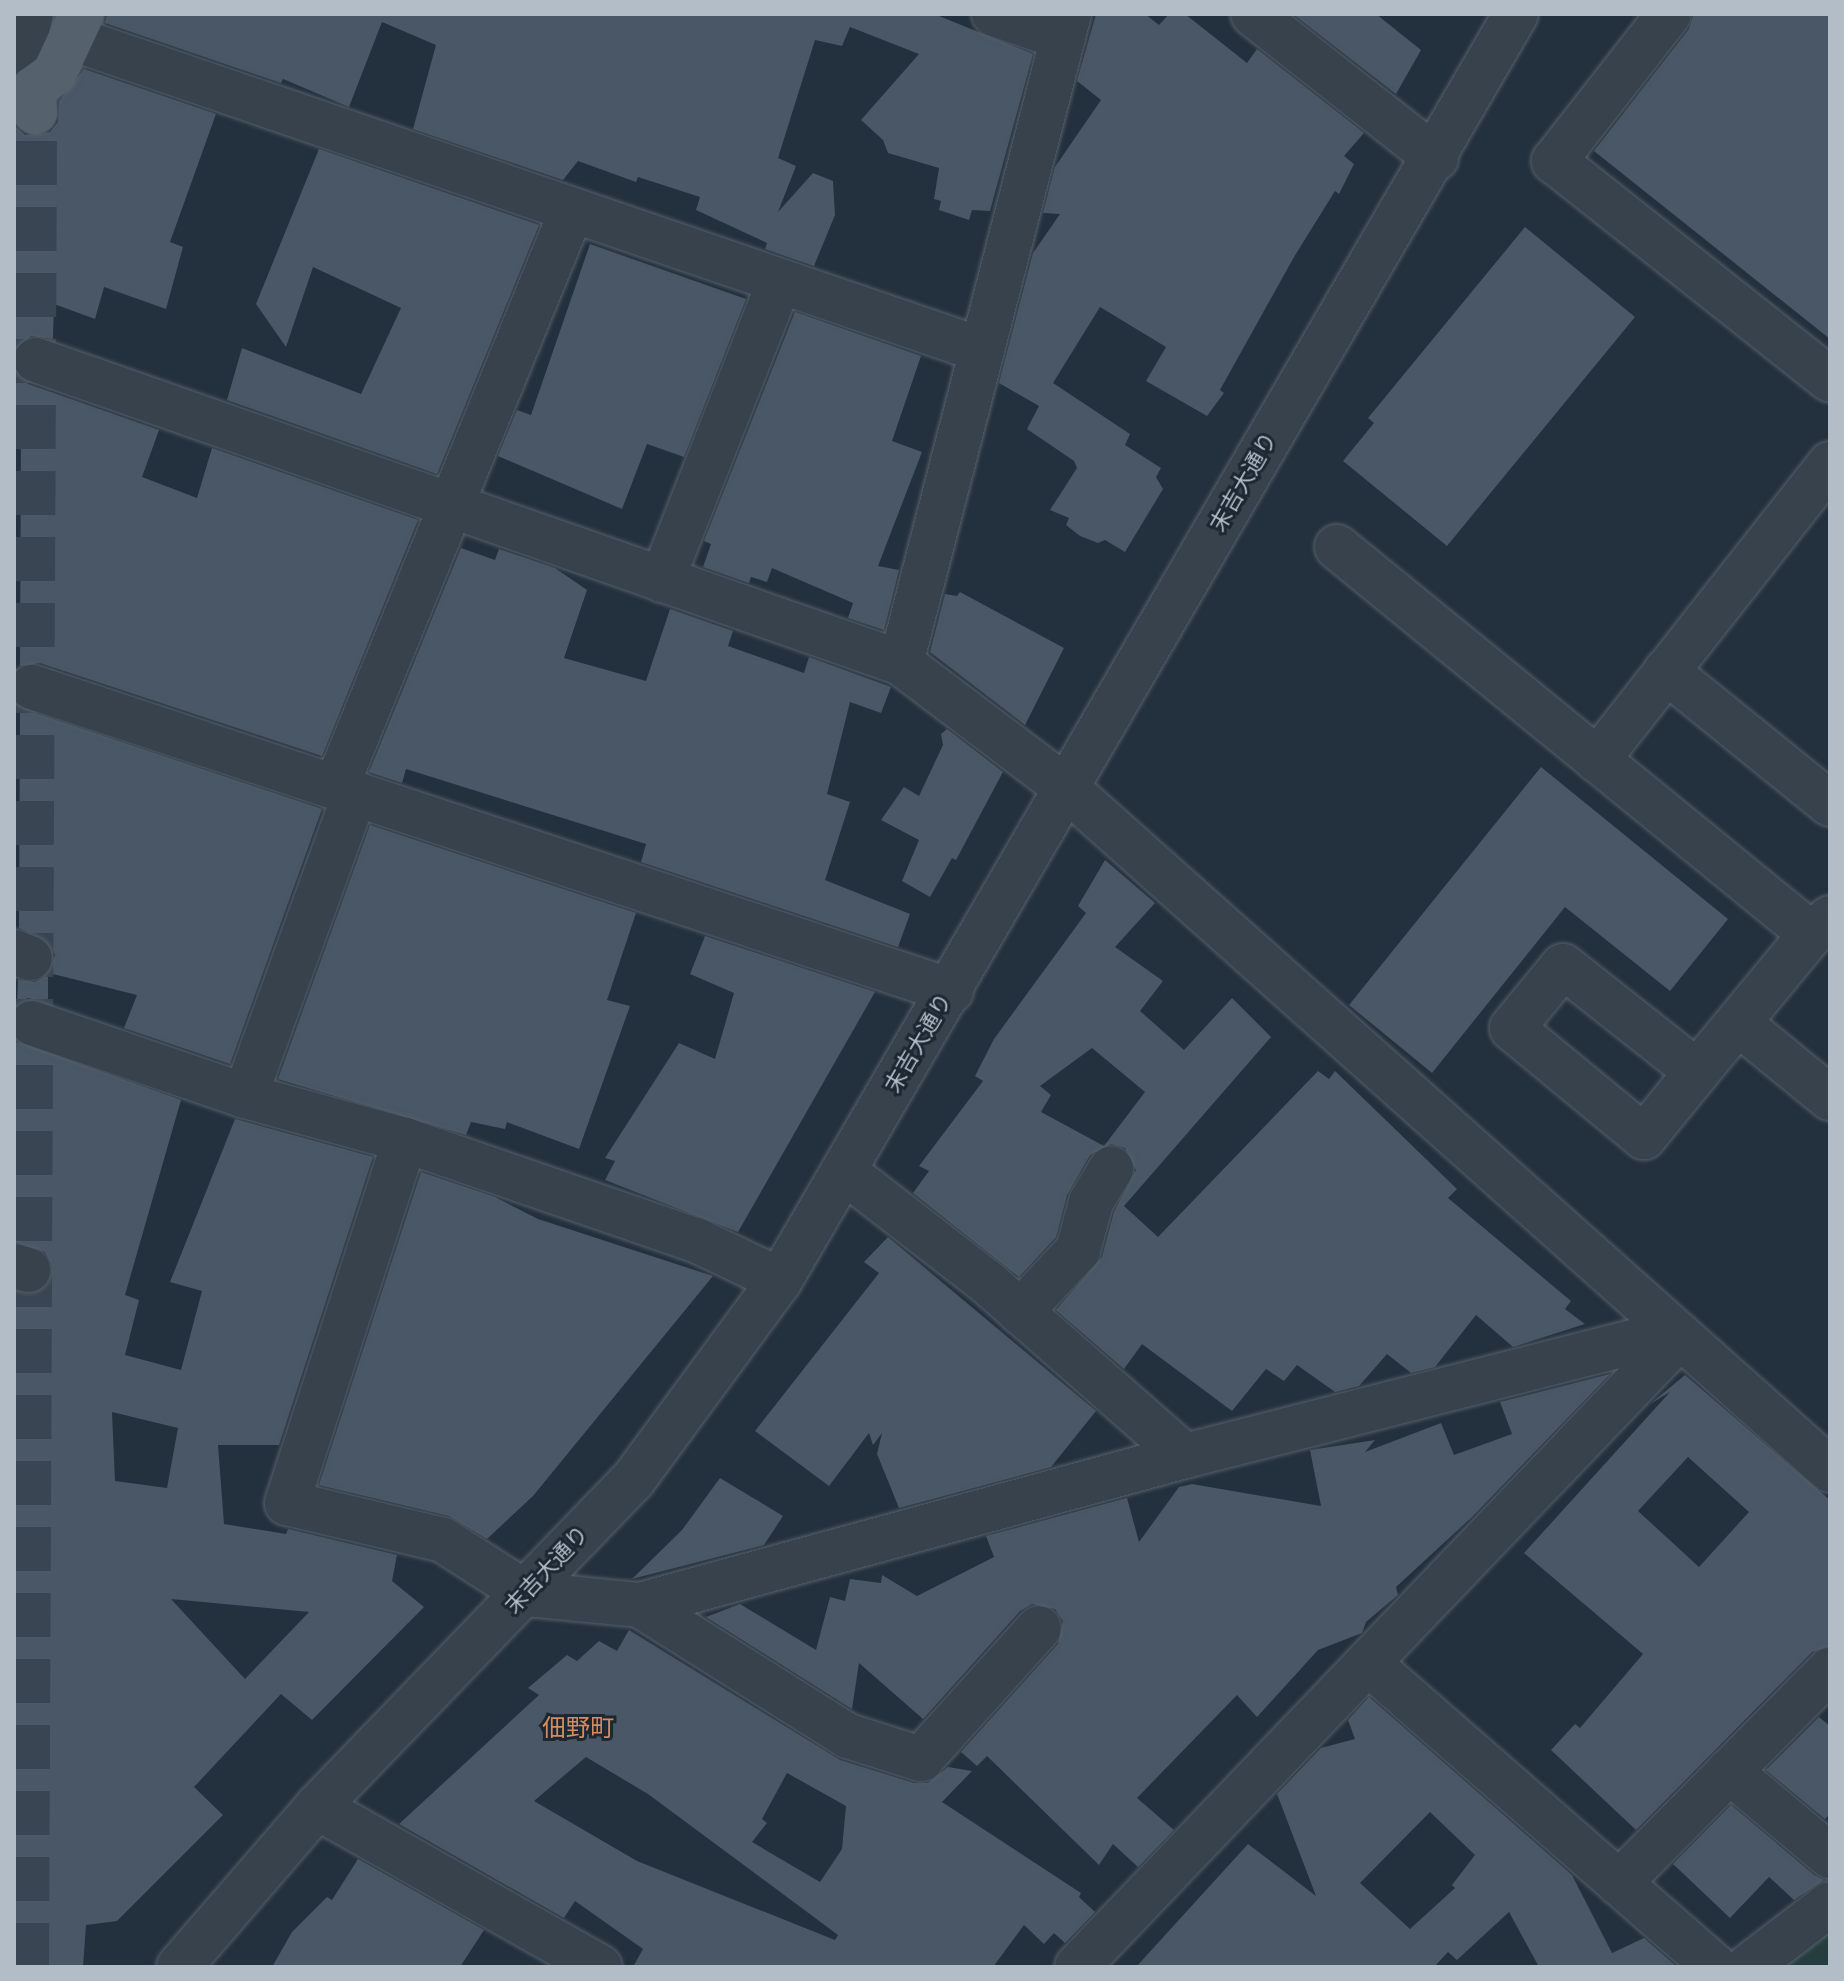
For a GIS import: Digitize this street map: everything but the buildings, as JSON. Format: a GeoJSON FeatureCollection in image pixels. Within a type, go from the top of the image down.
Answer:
{"type":"FeatureCollection","features":[{"type":"Feature","properties":{"kind":"main road"},"geometry":{"type":"LineString","coordinates":[[24,96],[54,74],[77,26]]}},
{"type":"Feature","properties":{"kind":"street"},"geometry":{"type":"LineString","coordinates":[[24,96],[20,58],[31,14]]}},
{"type":"Feature","properties":{"kind":"street"},"geometry":{"type":"LineString","coordinates":[[901,663],[1066,26],[994,14]]}},
{"type":"Feature","properties":{"kind":"street"},"geometry":{"type":"LineString","coordinates":[[1253,14],[1436,158]]}},
{"type":"Feature","properties":{"kind":"street","name":"末吉大通り"},"geometry":{"type":"LineString","coordinates":[[179,1967],[317,1807],[527,1594],[633,1480],[780,1280],[1436,158],[1516,14]]}},
{"type":"Feature","properties":{"kind":"street"},"geometry":{"type":"LineString","coordinates":[[1669,14],[1554,161],[1830,380]]}},
{"type":"Feature","properties":{"kind":"street"},"geometry":{"type":"LineString","coordinates":[[77,26],[572,210],[982,350]]}},
{"type":"Feature","properties":{"kind":"street"},"geometry":{"type":"LineString","coordinates":[[245,1096],[346,790],[450,505],[572,210]]}},
{"type":"Feature","properties":{"kind":"street"},"geometry":{"type":"LineString","coordinates":[[662,580],[780,281]]}},
{"type":"Feature","properties":{"kind":"street"},"geometry":{"type":"LineString","coordinates":[[36,360],[901,663],[1066,788],[1830,1470]]}},
{"type":"Feature","properties":{"kind":"street"},"geometry":{"type":"LineString","coordinates":[[1597,760],[1830,464]]}},
{"type":"Feature","properties":{"kind":"street"},"geometry":{"type":"LineString","coordinates":[[1337,547],[1597,760],[1821,926],[1697,1072]]}},
{"type":"Feature","properties":{"kind":"street"},"geometry":{"type":"LineString","coordinates":[[1666,671],[1830,804]]}},
{"type":"Feature","properties":{"kind":"street"},"geometry":{"type":"LineString","coordinates":[[32,687],[951,991]]}},
{"type":"Feature","properties":{"kind":"street"},"geometry":{"type":"LineString","coordinates":[[32,1023],[245,1096],[405,1140],[696,1240],[780,1280]]}},
{"type":"Feature","properties":{"kind":"street"},"geometry":{"type":"LineString","coordinates":[[1738,1023],[1830,1098]]}},
{"type":"Feature","properties":{"kind":"street"},"geometry":{"type":"LineString","coordinates":[[405,1140],[287,1503],[443,1540],[527,1594],[640,1605],[1185,1456],[1672,1332]]}},
{"type":"Feature","properties":{"kind":"street"},"geometry":{"type":"LineString","coordinates":[[1020,1312],[1078,1250],[1091,1202],[1111,1169]]}},
{"type":"Feature","properties":{"kind":"street"},"geometry":{"type":"LineString","coordinates":[[845,1172],[1020,1312],[1185,1456]]}},
{"type":"Feature","properties":{"kind":"street"},"geometry":{"type":"LineString","coordinates":[[1077,1967],[1666,1351],[1672,1332]]}},
{"type":"Feature","properties":{"kind":"street"},"geometry":{"type":"LineString","coordinates":[[640,1605],[848,1736],[921,1759],[1039,1628]]}},
{"type":"Feature","properties":{"kind":"street"},"geometry":{"type":"LineString","coordinates":[[1368,1663],[1715,1967]]}},
{"type":"Feature","properties":{"kind":"street"},"geometry":{"type":"LineString","coordinates":[[1619,1883],[1830,1670]]}},
{"type":"Feature","properties":{"kind":"street"},"geometry":{"type":"LineString","coordinates":[[1729,1771],[1830,1856]]}},
{"type":"Feature","properties":{"kind":"street"},"geometry":{"type":"LineString","coordinates":[[317,1807],[600,1967]]}},
{"type":"Feature","properties":{"kind":"street"},"geometry":{"type":"LineString","coordinates":[[1748,1967],[1830,1904]]}},
{"type":"Feature","properties":{"kind":"green space"},"geometry":{"type":"Polygon","coordinates":[[[1830,1921],[1830,1967],[1768,1967],[1830,1921]]]}},
{"type":"Feature","properties":{"kind":"tunnel"},"geometry":{"type":"LineString","coordinates":[[27,1967],[35,112]]}},
{"type":"Feature","properties":{"kind":"district","name":"佃野町"},"geometry":{"type":"Point","coordinates":[578,1731]}}]}
